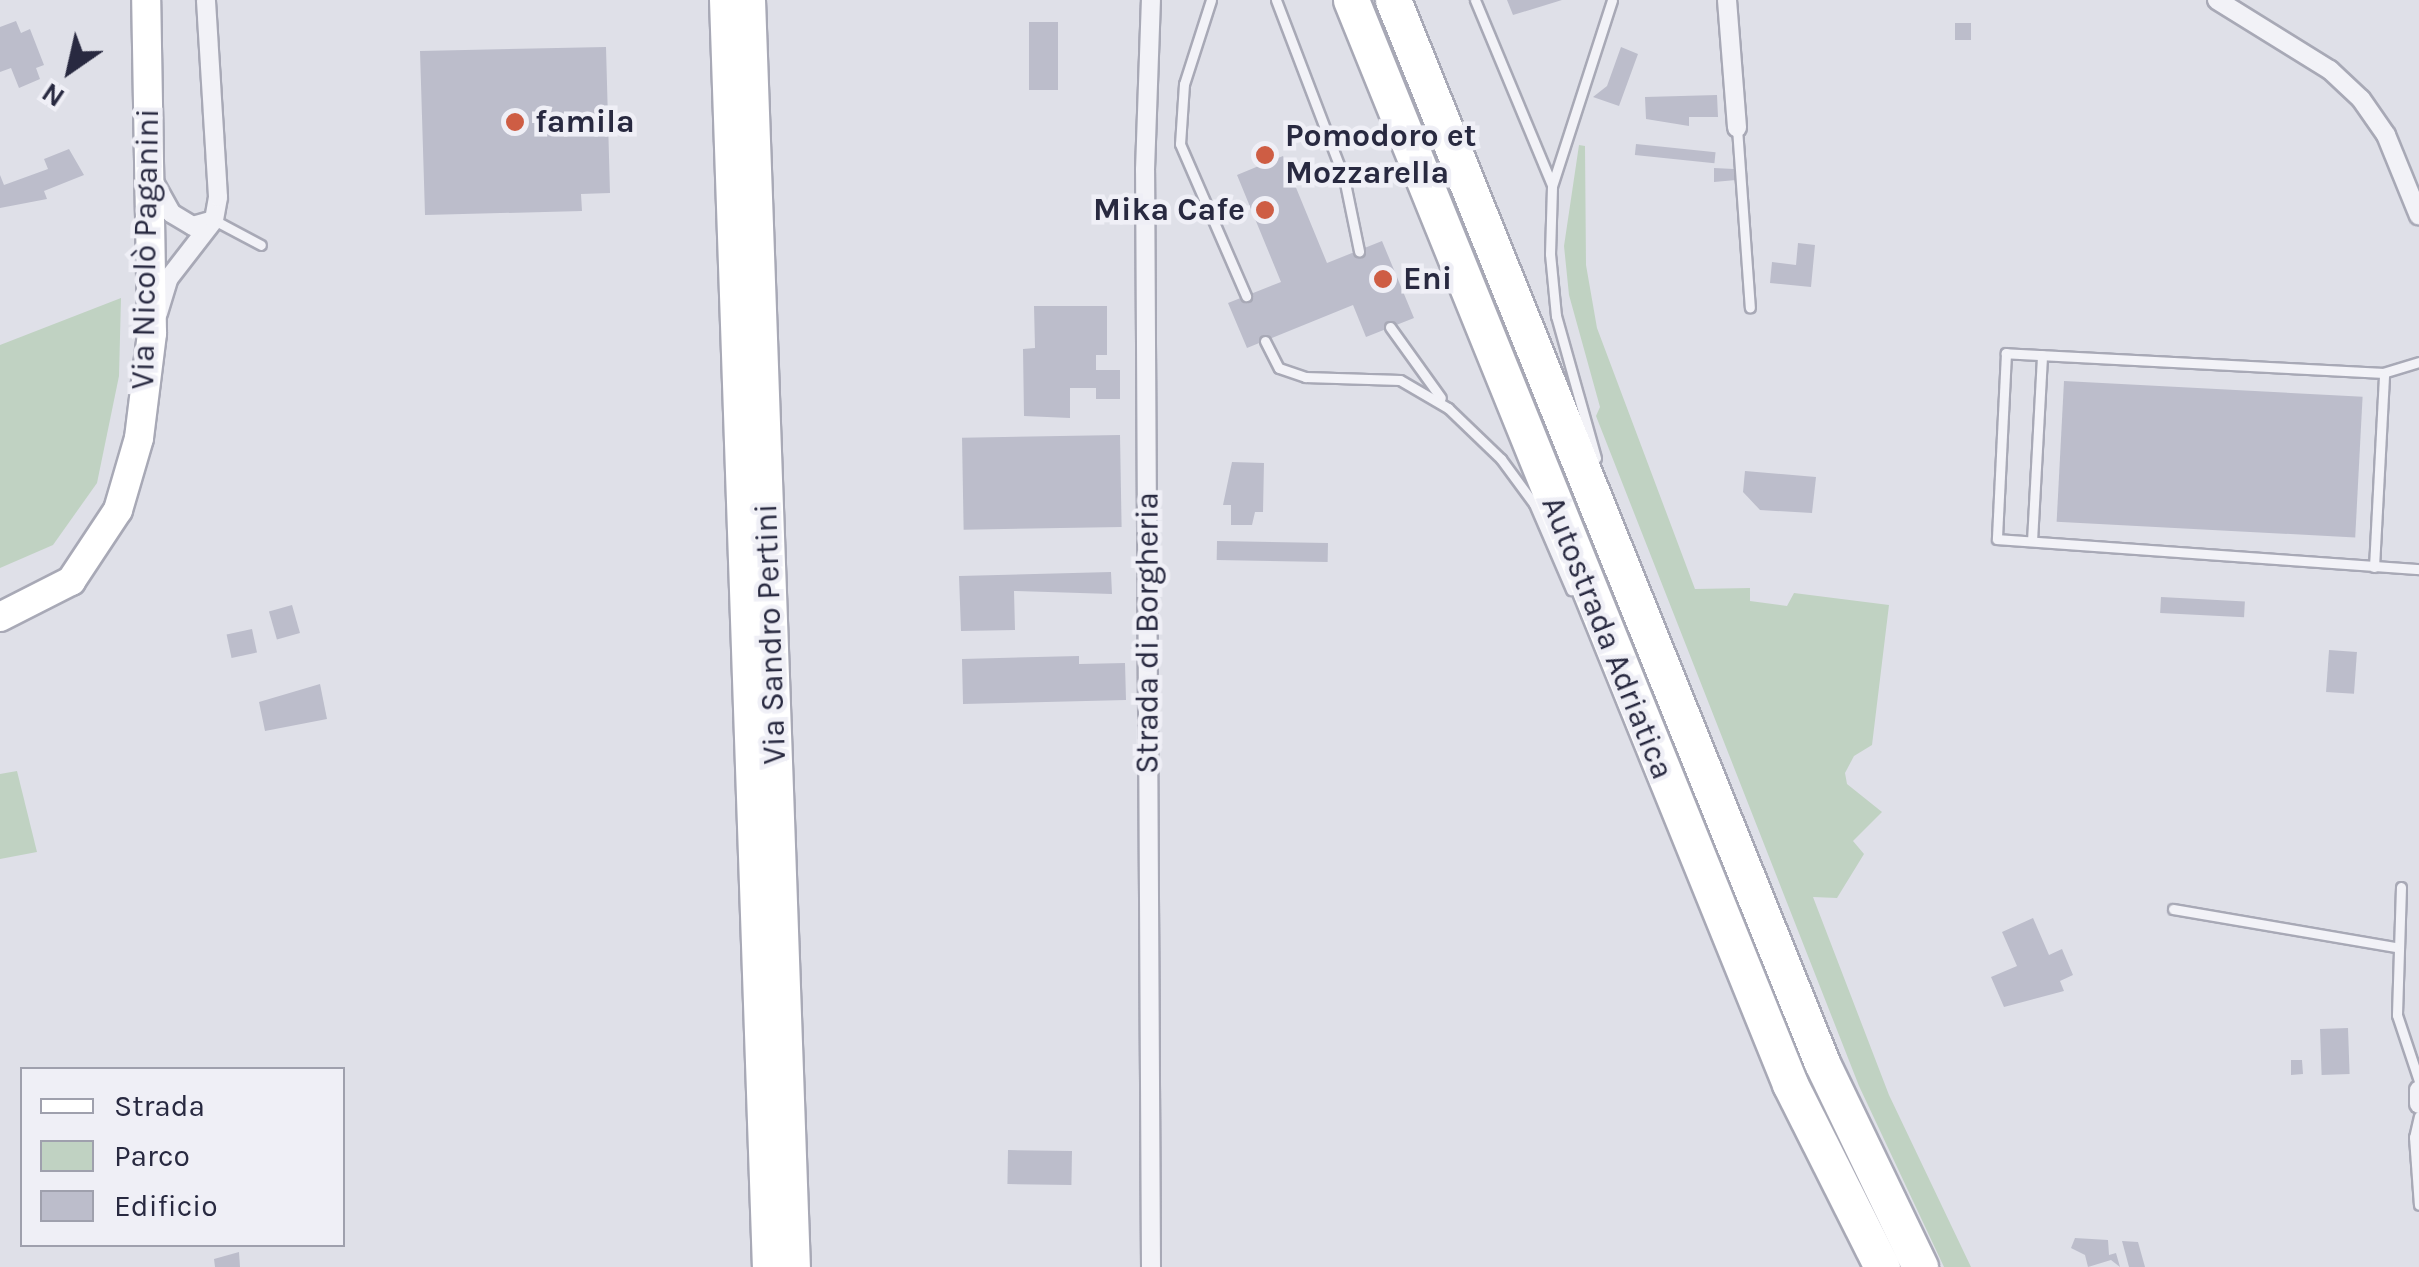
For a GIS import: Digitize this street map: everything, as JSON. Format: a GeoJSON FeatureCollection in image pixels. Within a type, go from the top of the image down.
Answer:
{"type":"FeatureCollection","features":[{"type":"Feature","properties":{"kind":"highway","name":"Autostrada Adriatica"},"geometry":{"type":"LineString","coordinates":[[1351,0],[1642,729],[1790,1084],[1882,1267]]}},
{"type":"Feature","properties":{"kind":"highway","name":"Autostrada Adriatica"},"geometry":{"type":"LineString","coordinates":[[1393,0],[1822,1062],[1920,1267]]}},
{"type":"Feature","properties":{"kind":"main road","name":"Via Sandro Pertini"},"geometry":{"type":"LineString","coordinates":[[726,0],[768,1267]]}},
{"type":"Feature","properties":{"kind":"main road","name":"Via Sandro Pertini"},"geometry":{"type":"LineString","coordinates":[[750,0],[795,1267]]}},
{"type":"Feature","properties":{"kind":"street","name":"Via Nicolò Paganini"},"geometry":{"type":"LineString","coordinates":[[0,617],[70,581],[118,510],[139,438],[152,333],[146,0]]}},
{"type":"Feature","properties":{"kind":"street"},"geometry":{"type":"LineString","coordinates":[[152,333],[168,278],[214,220],[218,198],[206,0]]}},
{"type":"Feature","properties":{"kind":"street","name":"Strada di Borgheria"},"geometry":{"type":"LineString","coordinates":[[1151,0],[1146,170],[1151,1267]]}},
{"type":"Feature","properties":{"kind":"street"},"geometry":{"type":"LineString","coordinates":[[1727,0],[1737,128]]}},
{"type":"Feature","properties":{"kind":"street"},"geometry":{"type":"LineString","coordinates":[[2217,0],[2303,51],[2361,99],[2386,134],[2419,216]]}},
{"type":"Feature","properties":{"kind":"street"},"geometry":{"type":"LineString","coordinates":[[149,174],[170,212],[193,226],[214,220]]}},
{"type":"Feature","properties":{"kind":"street"},"geometry":{"type":"LineString","coordinates":[[2419,1090],[2419,1104]]}},
{"type":"Feature","properties":{"kind":"lane"},"geometry":{"type":"LineString","coordinates":[[1210,0],[1184,84],[1180,144],[1246,296]]}},
{"type":"Feature","properties":{"kind":"lane"},"geometry":{"type":"LineString","coordinates":[[1276,0],[1344,178],[1358,250]]}},
{"type":"Feature","properties":{"kind":"lane"},"geometry":{"type":"LineString","coordinates":[[1474,0],[1552,186]]}},
{"type":"Feature","properties":{"kind":"lane"},"geometry":{"type":"LineString","coordinates":[[1612,0],[1552,186],[1556,316],[1662,671]]}},
{"type":"Feature","properties":{"kind":"lane"},"geometry":{"type":"LineString","coordinates":[[1737,128],[1750,308]]}},
{"type":"Feature","properties":{"kind":"lane"},"geometry":{"type":"LineString","coordinates":[[214,220],[261,245]]}},
{"type":"Feature","properties":{"kind":"lane"},"geometry":{"type":"LineString","coordinates":[[1390,328],[1448,408],[1501,459],[1534,504],[1578,605]]}},
{"type":"Feature","properties":{"kind":"lane"},"geometry":{"type":"LineString","coordinates":[[1265,341],[1279,368],[1305,377],[1400,380],[1448,408]]}},
{"type":"Feature","properties":{"kind":"lane"},"geometry":{"type":"LineString","coordinates":[[2419,362],[2384,373],[2006,353],[1997,539],[2296,555],[2374,567],[2419,569]]}},
{"type":"Feature","properties":{"kind":"lane"},"geometry":{"type":"LineString","coordinates":[[2032,541],[2042,355]]}},
{"type":"Feature","properties":{"kind":"lane"},"geometry":{"type":"LineString","coordinates":[[2374,567],[2384,373]]}},
{"type":"Feature","properties":{"kind":"lane"},"geometry":{"type":"LineString","coordinates":[[1601,654],[1642,729]]}},
{"type":"Feature","properties":{"kind":"lane"},"geometry":{"type":"LineString","coordinates":[[2401,887],[2396,1015],[2419,1082]]}},
{"type":"Feature","properties":{"kind":"lane"},"geometry":{"type":"LineString","coordinates":[[2173,909],[2396,946]]}},
{"type":"Feature","properties":{"kind":"lane"},"geometry":{"type":"LineString","coordinates":[[2419,1116],[2414,1138],[2419,1205]]}},
{"type":"Feature","properties":{"kind":"green space"},"geometry":{"type":"Polygon","coordinates":[[[1579,145],[1585,146],[1586,265],[1597,328],[1695,589],[1750,588],[1750,601],[1787,606],[1794,593],[1889,605],[1872,745],[1854,756],[1845,773],[1847,784],[1882,812],[1853,841],[1864,854],[1837,898],[1813,897],[1889,1095],[1971,1267],[1944,1267],[1859,1086],[1596,416],[1600,407],[1569,295],[1564,246],[1579,145]]]}},
{"type":"Feature","properties":{"kind":"green space"},"geometry":{"type":"Polygon","coordinates":[[[121,298],[119,376],[97,483],[53,545],[0,568],[0,345],[121,298]]]}},
{"type":"Feature","properties":{"kind":"green space"},"geometry":{"type":"Polygon","coordinates":[[[17,771],[37,852],[0,859],[0,774],[17,771]]]}},
{"type":"Feature","properties":{"kind":"building"},"geometry":{"type":"Polygon","coordinates":[[[1507,0],[1562,0],[1513,15],[1507,0]]]}},
{"type":"Feature","properties":{"kind":"building"},"geometry":{"type":"Polygon","coordinates":[[[16,21],[21,33],[30,29],[44,65],[36,68],[40,79],[19,88],[11,68],[0,72],[0,27],[16,21]]]}},
{"type":"Feature","properties":{"kind":"building"},"geometry":{"type":"Polygon","coordinates":[[[1029,22],[1058,22],[1058,90],[1029,90],[1029,22]]]}},
{"type":"Feature","properties":{"kind":"building"},"geometry":{"type":"Polygon","coordinates":[[[1955,23],[1971,23],[1971,40],[1955,40],[1955,23]]]}},
{"type":"Feature","properties":{"kind":"building","name":"famila"},"geometry":{"type":"Polygon","coordinates":[[[606,47],[610,193],[581,194],[582,211],[425,215],[420,51],[606,47]]]}},
{"type":"Feature","properties":{"kind":"building"},"geometry":{"type":"Polygon","coordinates":[[[1621,47],[1638,54],[1619,106],[1593,97],[1607,86],[1621,47]]]}},
{"type":"Feature","properties":{"kind":"building"},"geometry":{"type":"Polygon","coordinates":[[[1717,95],[1718,117],[1689,117],[1689,126],[1646,119],[1645,97],[1717,95]]]}},
{"type":"Feature","properties":{"kind":"building"},"geometry":{"type":"Polygon","coordinates":[[[1636,144],[1716,152],[1714,163],[1635,155],[1636,144]]]}},
{"type":"Feature","properties":{"kind":"building"},"geometry":{"type":"Polygon","coordinates":[[[69,149],[84,175],[44,191],[47,199],[0,208],[0,175],[4,185],[48,169],[44,159],[69,149]]]}},
{"type":"Feature","properties":{"kind":"building"},"geometry":{"type":"Polygon","coordinates":[[[1283,156],[1327,263],[1382,241],[1414,318],[1366,337],[1353,305],[1247,348],[1228,303],[1281,282],[1237,175],[1283,156]]]}},
{"type":"Feature","properties":{"kind":"building"},"geometry":{"type":"Polygon","coordinates":[[[1714,168],[1734,169],[1736,180],[1714,182],[1714,168]]]}},
{"type":"Feature","properties":{"kind":"building"},"geometry":{"type":"Polygon","coordinates":[[[1798,243],[1815,245],[1811,287],[1770,283],[1772,262],[1796,265],[1798,243]]]}},
{"type":"Feature","properties":{"kind":"building"},"geometry":{"type":"Polygon","coordinates":[[[1034,306],[1107,306],[1107,355],[1096,355],[1096,370],[1120,370],[1120,399],[1096,399],[1096,388],[1070,388],[1070,418],[1024,416],[1023,349],[1035,348],[1034,306]]]}},
{"type":"Feature","properties":{"kind":"building"},"geometry":{"type":"Polygon","coordinates":[[[2064,381],[2363,397],[2355,537],[2057,522],[2064,381]]]}},
{"type":"Feature","properties":{"kind":"building"},"geometry":{"type":"Polygon","coordinates":[[[1120,435],[1122,527],[964,530],[962,438],[1120,435]]]}},
{"type":"Feature","properties":{"kind":"building"},"geometry":{"type":"Polygon","coordinates":[[[1232,462],[1264,463],[1263,512],[1255,512],[1252,525],[1231,525],[1231,505],[1223,505],[1232,462]]]}},
{"type":"Feature","properties":{"kind":"building"},"geometry":{"type":"Polygon","coordinates":[[[1745,471],[1816,477],[1812,513],[1760,510],[1743,492],[1745,471]]]}},
{"type":"Feature","properties":{"kind":"building"},"geometry":{"type":"Polygon","coordinates":[[[1217,541],[1328,543],[1328,562],[1217,560],[1217,541]]]}},
{"type":"Feature","properties":{"kind":"building"},"geometry":{"type":"Polygon","coordinates":[[[1111,572],[1112,594],[1014,591],[1015,630],[961,631],[959,576],[1111,572]]]}},
{"type":"Feature","properties":{"kind":"building"},"geometry":{"type":"Polygon","coordinates":[[[2161,597],[2245,601],[2244,617],[2160,613],[2161,597]]]}},
{"type":"Feature","properties":{"kind":"building"},"geometry":{"type":"Polygon","coordinates":[[[292,605],[300,633],[277,639],[269,612],[292,605]]]}},
{"type":"Feature","properties":{"kind":"building"},"geometry":{"type":"Polygon","coordinates":[[[252,629],[257,652],[232,658],[227,634],[252,629]]]}},
{"type":"Feature","properties":{"kind":"building"},"geometry":{"type":"Polygon","coordinates":[[[2329,650],[2357,652],[2354,694],[2326,692],[2329,650]]]}},
{"type":"Feature","properties":{"kind":"building"},"geometry":{"type":"Polygon","coordinates":[[[1079,656],[1079,664],[1125,663],[1126,700],[963,704],[962,659],[1079,656]]]}},
{"type":"Feature","properties":{"kind":"building"},"geometry":{"type":"Polygon","coordinates":[[[320,684],[327,719],[265,731],[259,702],[320,684]]]}},
{"type":"Feature","properties":{"kind":"building"},"geometry":{"type":"Polygon","coordinates":[[[2033,918],[2049,955],[2062,949],[2073,975],[2060,981],[2064,991],[2004,1007],[1991,977],[2017,966],[2002,932],[2033,918]]]}},
{"type":"Feature","properties":{"kind":"building"},"geometry":{"type":"Polygon","coordinates":[[[2348,1028],[2350,1074],[2322,1075],[2320,1029],[2348,1028]]]}},
{"type":"Feature","properties":{"kind":"building"},"geometry":{"type":"Polygon","coordinates":[[[2291,1060],[2302,1060],[2303,1074],[2291,1075],[2291,1060]]]}},
{"type":"Feature","properties":{"kind":"building"},"geometry":{"type":"Polygon","coordinates":[[[1008,1150],[1072,1151],[1071,1185],[1007,1184],[1008,1150]]]}},
{"type":"Feature","properties":{"kind":"building"},"geometry":{"type":"Polygon","coordinates":[[[2075,1238],[2108,1240],[2109,1255],[2116,1253],[2120,1267],[2111,1260],[2088,1267],[2085,1255],[2071,1248],[2075,1238]]]}},
{"type":"Feature","properties":{"kind":"building"},"geometry":{"type":"Polygon","coordinates":[[[2122,1241],[2138,1242],[2145,1267],[2129,1267],[2122,1241]]]}},
{"type":"Feature","properties":{"kind":"building"},"geometry":{"type":"Polygon","coordinates":[[[239,1252],[240,1267],[215,1267],[214,1259],[239,1252]]]}},
{"type":"Feature","properties":{"kind":"place","name":"famila"},"geometry":{"type":"Point","coordinates":[515,122]}},
{"type":"Feature","properties":{"kind":"place","name":"Pomodoro et Mozzarella"},"geometry":{"type":"Point","coordinates":[1265,155]}},
{"type":"Feature","properties":{"kind":"place","name":"Mika Cafe"},"geometry":{"type":"Point","coordinates":[1265,210]}},
{"type":"Feature","properties":{"kind":"place","name":"Eni"},"geometry":{"type":"Point","coordinates":[1383,279]}}]}
